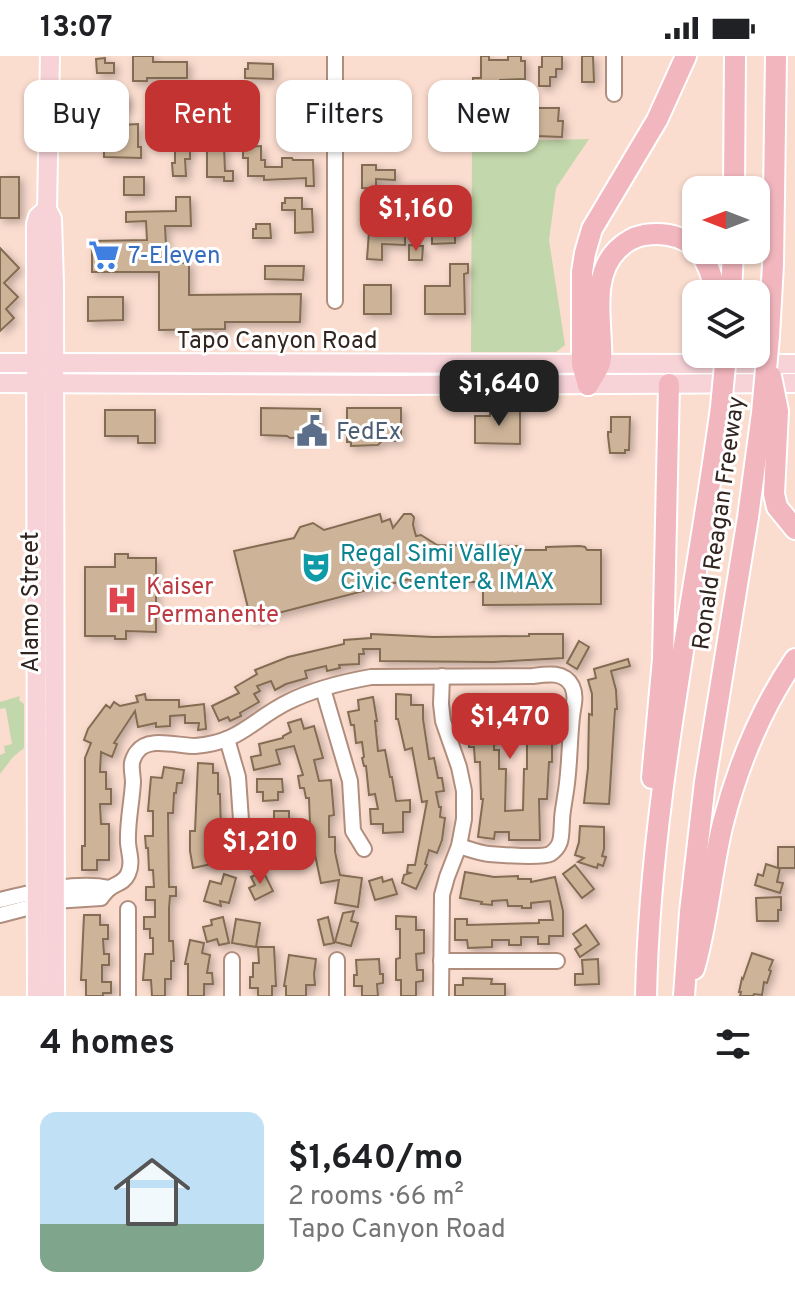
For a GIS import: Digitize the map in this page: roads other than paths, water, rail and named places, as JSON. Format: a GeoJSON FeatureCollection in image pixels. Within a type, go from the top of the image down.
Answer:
{"type":"FeatureCollection","features":[{"type":"Feature","properties":{"kind":"highway"},"geometry":{"type":"LineString","coordinates":[[591,364],[582,272],[592,229],[657,120],[686,56]]}},
{"type":"Feature","properties":{"kind":"highway"},"geometry":{"type":"LineString","coordinates":[[734,176],[735,56]]}},
{"type":"Feature","properties":{"kind":"highway"},"geometry":{"type":"LineString","coordinates":[[776,56],[773,264],[767,359],[774,494],[777,507],[795,529]]}},
{"type":"Feature","properties":{"kind":"highway"},"geometry":{"type":"LineString","coordinates":[[588,385],[602,275],[608,261],[627,241],[637,236],[649,234],[682,238]]}},
{"type":"Feature","properties":{"kind":"highway"},"geometry":{"type":"LineString","coordinates":[[716,368],[718,406]]}},
{"type":"Feature","properties":{"kind":"highway","name":"Ronald Reagan Freeway"},"geometry":{"type":"LineString","coordinates":[[646,996],[652,878],[710,490],[724,368]]}},
{"type":"Feature","properties":{"kind":"highway"},"geometry":{"type":"LineString","coordinates":[[652,878],[651,796],[663,659],[669,384]]}},
{"type":"Feature","properties":{"kind":"highway","name":"Ronald Reagan Freeway"},"geometry":{"type":"LineString","coordinates":[[685,996],[690,912],[705,782],[748,517],[770,412]]}},
{"type":"Feature","properties":{"kind":"highway"},"geometry":{"type":"LineString","coordinates":[[685,996],[702,941],[723,824],[740,770],[763,713],[795,659]]}},
{"type":"Feature","properties":{"kind":"main road","name":"Alamo Street"},"geometry":{"type":"LineString","coordinates":[[37,996],[45,897],[45,363],[36,224],[38,217],[47,209],[50,56]]}},
{"type":"Feature","properties":{"kind":"main road","name":"Tapo Canyon Road"},"geometry":{"type":"LineString","coordinates":[[0,363],[795,364]]}},
{"type":"Feature","properties":{"kind":"main road","name":"Tapo Canyon Road"},"geometry":{"type":"LineString","coordinates":[[0,383],[795,383]]}},
{"type":"Feature","properties":{"kind":"main road","name":"Alamo Street"},"geometry":{"type":"LineString","coordinates":[[45,897],[55,996]]}},
{"type":"Feature","properties":{"kind":"street"},"geometry":{"type":"LineString","coordinates":[[335,56],[335,301]]}},
{"type":"Feature","properties":{"kind":"street"},"geometry":{"type":"LineString","coordinates":[[614,56],[614,94]]}},
{"type":"Feature","properties":{"kind":"street"},"geometry":{"type":"LineString","coordinates":[[441,996],[442,895],[459,846],[464,819],[464,791],[459,767],[443,721],[442,676]]}},
{"type":"Feature","properties":{"kind":"street"},"geometry":{"type":"LineString","coordinates":[[0,900],[101,898],[127,876],[131,863],[128,843],[132,763],[145,745],[154,742],[194,746],[211,744],[247,730],[285,703],[323,689],[371,677],[561,676],[572,687],[575,696],[570,769],[562,835],[557,849],[541,857],[488,854],[459,846]]}},
{"type":"Feature","properties":{"kind":"street"},"geometry":{"type":"LineString","coordinates":[[323,689],[350,781],[353,831],[364,849]]}},
{"type":"Feature","properties":{"kind":"street"},"geometry":{"type":"LineString","coordinates":[[227,739],[238,777],[243,849]]}},
{"type":"Feature","properties":{"kind":"street"},"geometry":{"type":"LineString","coordinates":[[0,915],[45,897]]}},
{"type":"Feature","properties":{"kind":"street"},"geometry":{"type":"LineString","coordinates":[[128,909],[128,996]]}},
{"type":"Feature","properties":{"kind":"street"},"geometry":{"type":"LineString","coordinates":[[232,960],[232,996]]}},
{"type":"Feature","properties":{"kind":"street"},"geometry":{"type":"LineString","coordinates":[[337,960],[337,996]]}},
{"type":"Feature","properties":{"kind":"street"},"geometry":{"type":"LineString","coordinates":[[441,961],[557,961]]}},
{"type":"Feature","properties":{"kind":"place","name":"7-Eleven"},"geometry":{"type":"Point","coordinates":[104,255]}},
{"type":"Feature","properties":{"kind":"place","name":"FedEx"},"geometry":{"type":"Point","coordinates":[312,431]}},
{"type":"Feature","properties":{"kind":"place","name":"Regal Simi Valley Civic Center & IMAX"},"geometry":{"type":"Point","coordinates":[316,567]}},
{"type":"Feature","properties":{"kind":"place","name":"Kaiser Permanente"},"geometry":{"type":"Point","coordinates":[122,600]}}]}
